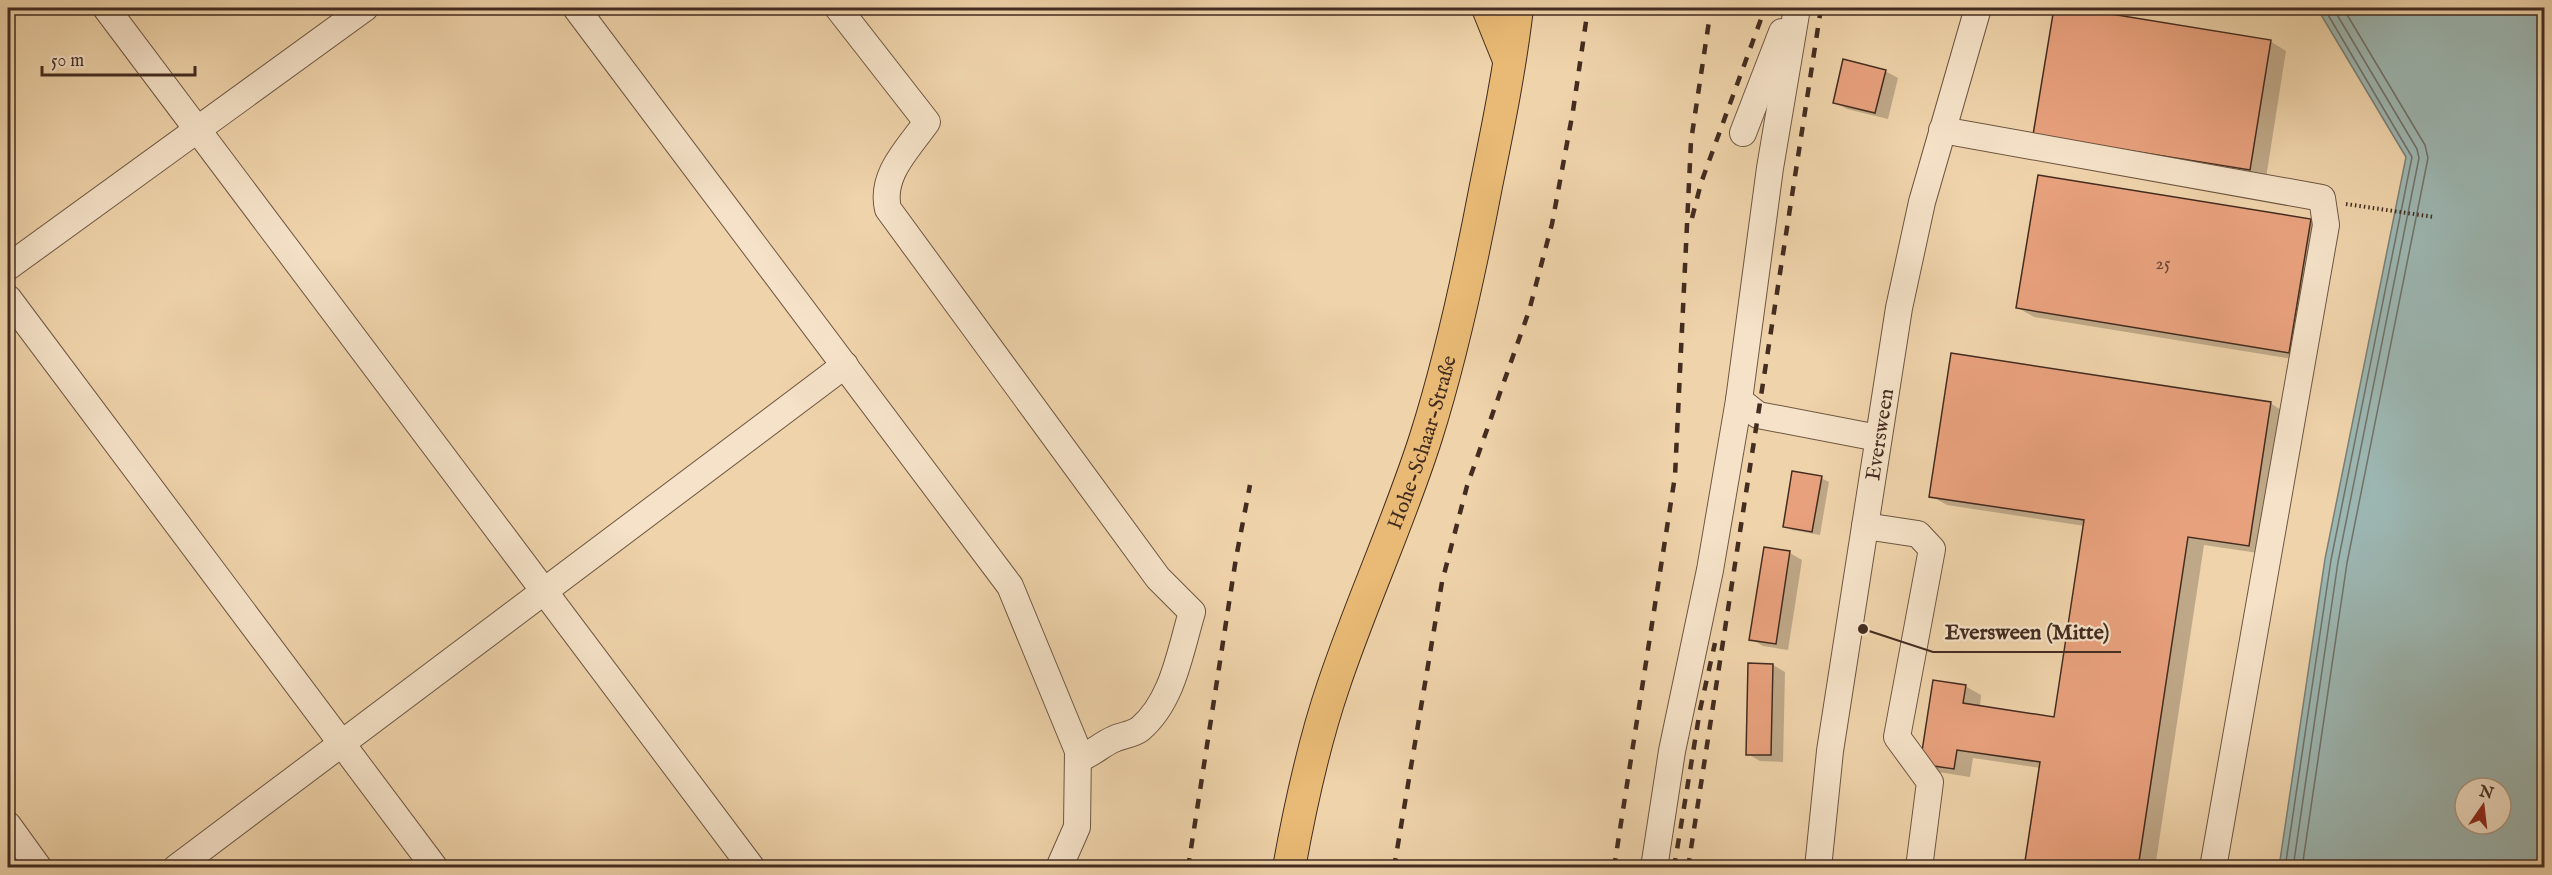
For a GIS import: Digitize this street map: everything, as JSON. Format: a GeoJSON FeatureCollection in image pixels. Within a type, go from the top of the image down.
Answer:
{"type":"FeatureCollection","features":[{"type":"Feature","properties":{"kind":"main road"},"geometry":{"type":"LineString","coordinates":[[1488,8],[1510,64]]}},
{"type":"Feature","properties":{"kind":"main road","name":"Hohe-Schaar-Straße"},"geometry":{"type":"LineString","coordinates":[[1289,867],[1316,740],[1333,687],[1426,437],[1448,360],[1474,250],[1510,64],[1517,8]]}},
{"type":"Feature","properties":{"kind":"street"},"geometry":{"type":"LineString","coordinates":[[106,8],[752,867]]}},
{"type":"Feature","properties":{"kind":"street"},"geometry":{"type":"LineString","coordinates":[[8,267],[365,8]]}},
{"type":"Feature","properties":{"kind":"street"},"geometry":{"type":"LineString","coordinates":[[576,8],[1010,586],[1078,751],[1077,827],[1059,867]]}},
{"type":"Feature","properties":{"kind":"street"},"geometry":{"type":"LineString","coordinates":[[838,8],[927,122],[886,182],[885,199],[888,210],[1158,578],[1192,612],[1173,676],[1161,706],[1138,730],[1113,739],[1092,755],[1078,759]]}},
{"type":"Feature","properties":{"kind":"street"},"geometry":{"type":"LineString","coordinates":[[1743,133],[1791,8]]}},
{"type":"Feature","properties":{"kind":"street"},"geometry":{"type":"LineString","coordinates":[[1654,867],[1672,751],[1710,570],[1739,400],[1770,168],[1797,8]]}},
{"type":"Feature","properties":{"kind":"street","name":"Eversween"},"geometry":{"type":"LineString","coordinates":[[1818,867],[1830,751],[1878,438],[1909,261],[1942,130],[1978,8]]}},
{"type":"Feature","properties":{"kind":"street"},"geometry":{"type":"LineString","coordinates":[[1942,130],[2322,198],[2325,225],[2213,867]]}},
{"type":"Feature","properties":{"kind":"street"},"geometry":{"type":"LineString","coordinates":[[8,298],[435,867]]}},
{"type":"Feature","properties":{"kind":"street"},"geometry":{"type":"LineString","coordinates":[[176,867],[845,365]]}},
{"type":"Feature","properties":{"kind":"street"},"geometry":{"type":"LineString","coordinates":[[1739,400],[1758,415],[1878,438]]}},
{"type":"Feature","properties":{"kind":"street"},"geometry":{"type":"LineString","coordinates":[[1865,526],[1918,534],[1932,549],[1898,737],[1930,782],[1919,867]]}},
{"type":"Feature","properties":{"kind":"street"},"geometry":{"type":"LineString","coordinates":[[8,825],[24,857]]}},
{"type":"Feature","properties":{"kind":"path"},"geometry":{"type":"LineString","coordinates":[[2343,204],[2434,217]]}},
{"type":"Feature","properties":{"kind":"water"},"geometry":{"type":"Polygon","coordinates":[[[2317,8],[2544,8],[2544,867],[2279,867],[2325,559],[2406,157],[2317,8]]]}},
{"type":"Feature","properties":{"kind":"building"},"geometry":{"type":"Polygon","coordinates":[[[2054,8],[2074,8],[2271,40],[2250,170],[2033,135],[2054,8]]]}},
{"type":"Feature","properties":{"kind":"building"},"geometry":{"type":"Polygon","coordinates":[[[1843,59],[1886,70],[1875,113],[1833,103],[1843,59]]]}},
{"type":"Feature","properties":{"kind":"building"},"geometry":{"type":"Polygon","coordinates":[[[2038,175],[2311,219],[2289,353],[2016,308],[2038,175]]]}},
{"type":"Feature","properties":{"kind":"building"},"geometry":{"type":"Polygon","coordinates":[[[1951,353],[2271,402],[2249,546],[2188,537],[2138,868],[2024,868],[2040,762],[1957,750],[1954,769],[1920,764],[1933,680],[1966,685],[1963,703],[2054,717],[2084,520],[1929,497],[1951,353]]]}},
{"type":"Feature","properties":{"kind":"building"},"geometry":{"type":"Polygon","coordinates":[[[1792,471],[1822,476],[1812,532],[1783,527],[1792,471]]]}},
{"type":"Feature","properties":{"kind":"building"},"geometry":{"type":"Polygon","coordinates":[[[1764,547],[1790,551],[1776,644],[1749,640],[1764,547]]]}},
{"type":"Feature","properties":{"kind":"building"},"geometry":{"type":"Polygon","coordinates":[[[1748,663],[1773,664],[1771,755],[1746,755],[1748,663]]]}},
{"type":"Feature","properties":{"kind":"railway"},"geometry":{"type":"LineString","coordinates":[[1394,868],[1442,582],[1467,486],[1529,311],[1552,224],[1573,111],[1588,8]]}},
{"type":"Feature","properties":{"kind":"railway"},"geometry":{"type":"LineString","coordinates":[[1614,868],[1675,476],[1691,141],[1711,8]]}},
{"type":"Feature","properties":{"kind":"railway"},"geometry":{"type":"LineString","coordinates":[[1692,218],[1701,183],[1765,8]]}},
{"type":"Feature","properties":{"kind":"railway"},"geometry":{"type":"LineString","coordinates":[[1688,868],[1821,8]]}},
{"type":"Feature","properties":{"kind":"railway"},"geometry":{"type":"LineString","coordinates":[[1188,868],[1236,558],[1250,485]]}},
{"type":"Feature","properties":{"kind":"railway"},"geometry":{"type":"LineString","coordinates":[[1674,868],[1700,710],[1715,643]]}},
{"type":"Feature","properties":{"kind":"place","name":"Eversween (Mitte)"},"geometry":{"type":"Point","coordinates":[1863,629]}}]}
